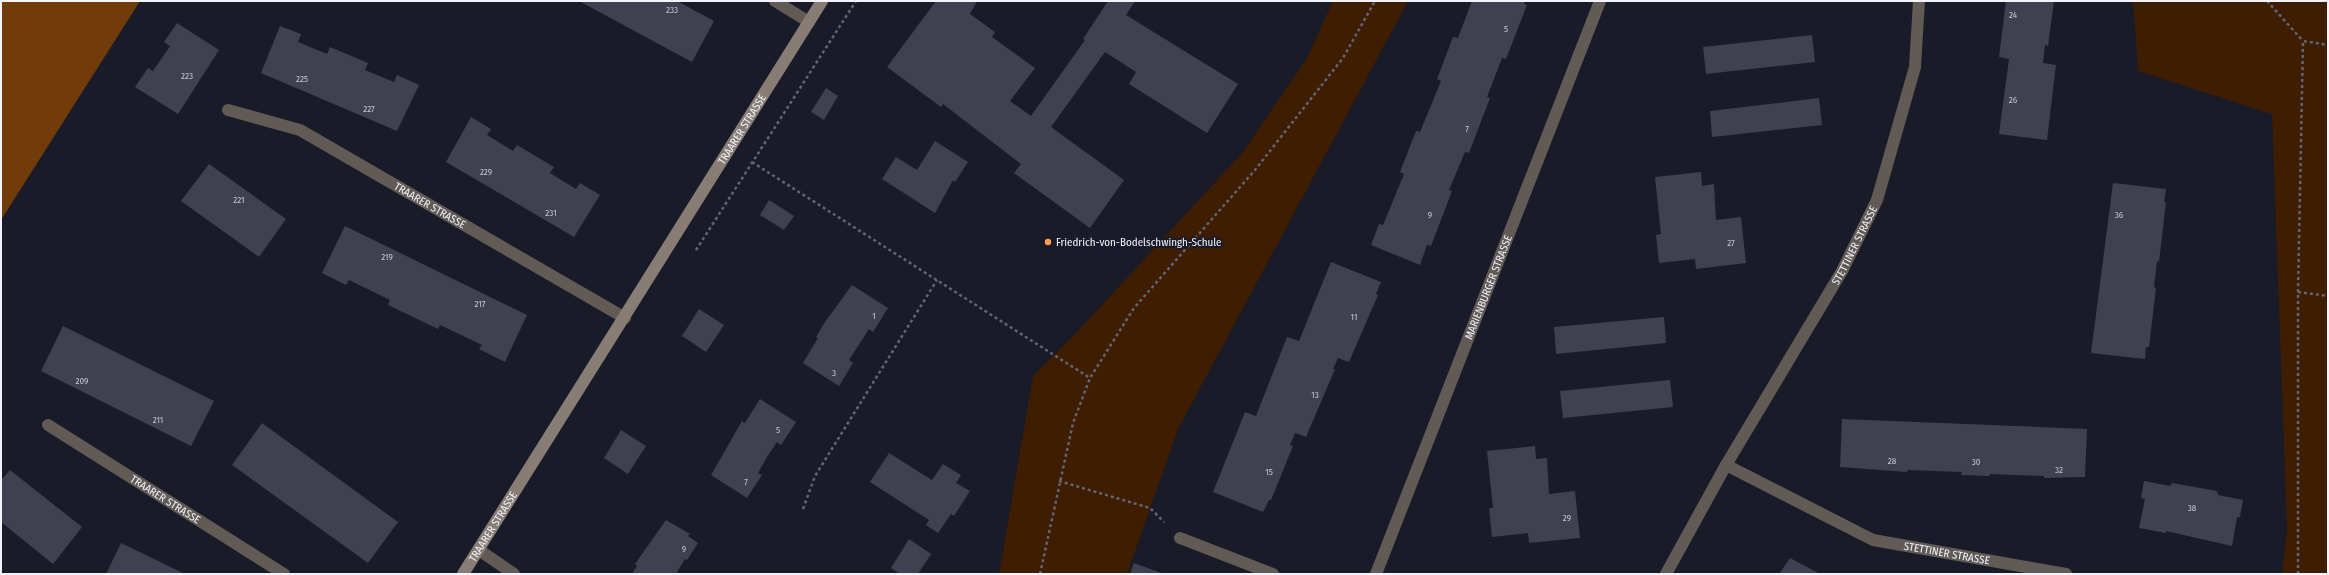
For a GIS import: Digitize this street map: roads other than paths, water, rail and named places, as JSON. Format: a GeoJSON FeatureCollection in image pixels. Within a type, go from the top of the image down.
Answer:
{"type":"FeatureCollection","features":[{"type":"Feature","properties":{"kind":"street"},"geometry":{"type":"LineString","coordinates":[[775,1],[809,22]]}},
{"type":"Feature","properties":{"kind":"street","name":"TRAARER STRASSE"},"geometry":{"type":"LineString","coordinates":[[463,574],[625,318],[822,1]]}},
{"type":"Feature","properties":{"kind":"street","name":"MARIENBURGER STRASSE"},"geometry":{"type":"LineString","coordinates":[[1376,574],[1600,1]]}},
{"type":"Feature","properties":{"kind":"street","name":"STETTINER STRASSE"},"geometry":{"type":"LineString","coordinates":[[1666,574],[1726,465],[1842,271],[1877,200],[1915,67],[1919,1]]}},
{"type":"Feature","properties":{"kind":"street","name":"TRAARER STRASSE"},"geometry":{"type":"LineString","coordinates":[[228,110],[300,130],[625,318]]}},
{"type":"Feature","properties":{"kind":"street","name":"TRAARER STRASSE"},"geometry":{"type":"LineString","coordinates":[[48,425],[284,574]]}},
{"type":"Feature","properties":{"kind":"street","name":"STETTINER STRASSE"},"geometry":{"type":"LineString","coordinates":[[1726,465],[1873,540],[2066,574]]}},
{"type":"Feature","properties":{"kind":"street"},"geometry":{"type":"LineString","coordinates":[[1180,538],[1273,574]]}},
{"type":"Feature","properties":{"kind":"street"},"geometry":{"type":"LineString","coordinates":[[479,550],[514,574]]}},
{"type":"Feature","properties":{"kind":"place","name":"Friedrich-von-Bodelschwingh-Schule"},"geometry":{"type":"Point","coordinates":[1048,242]}}]}
